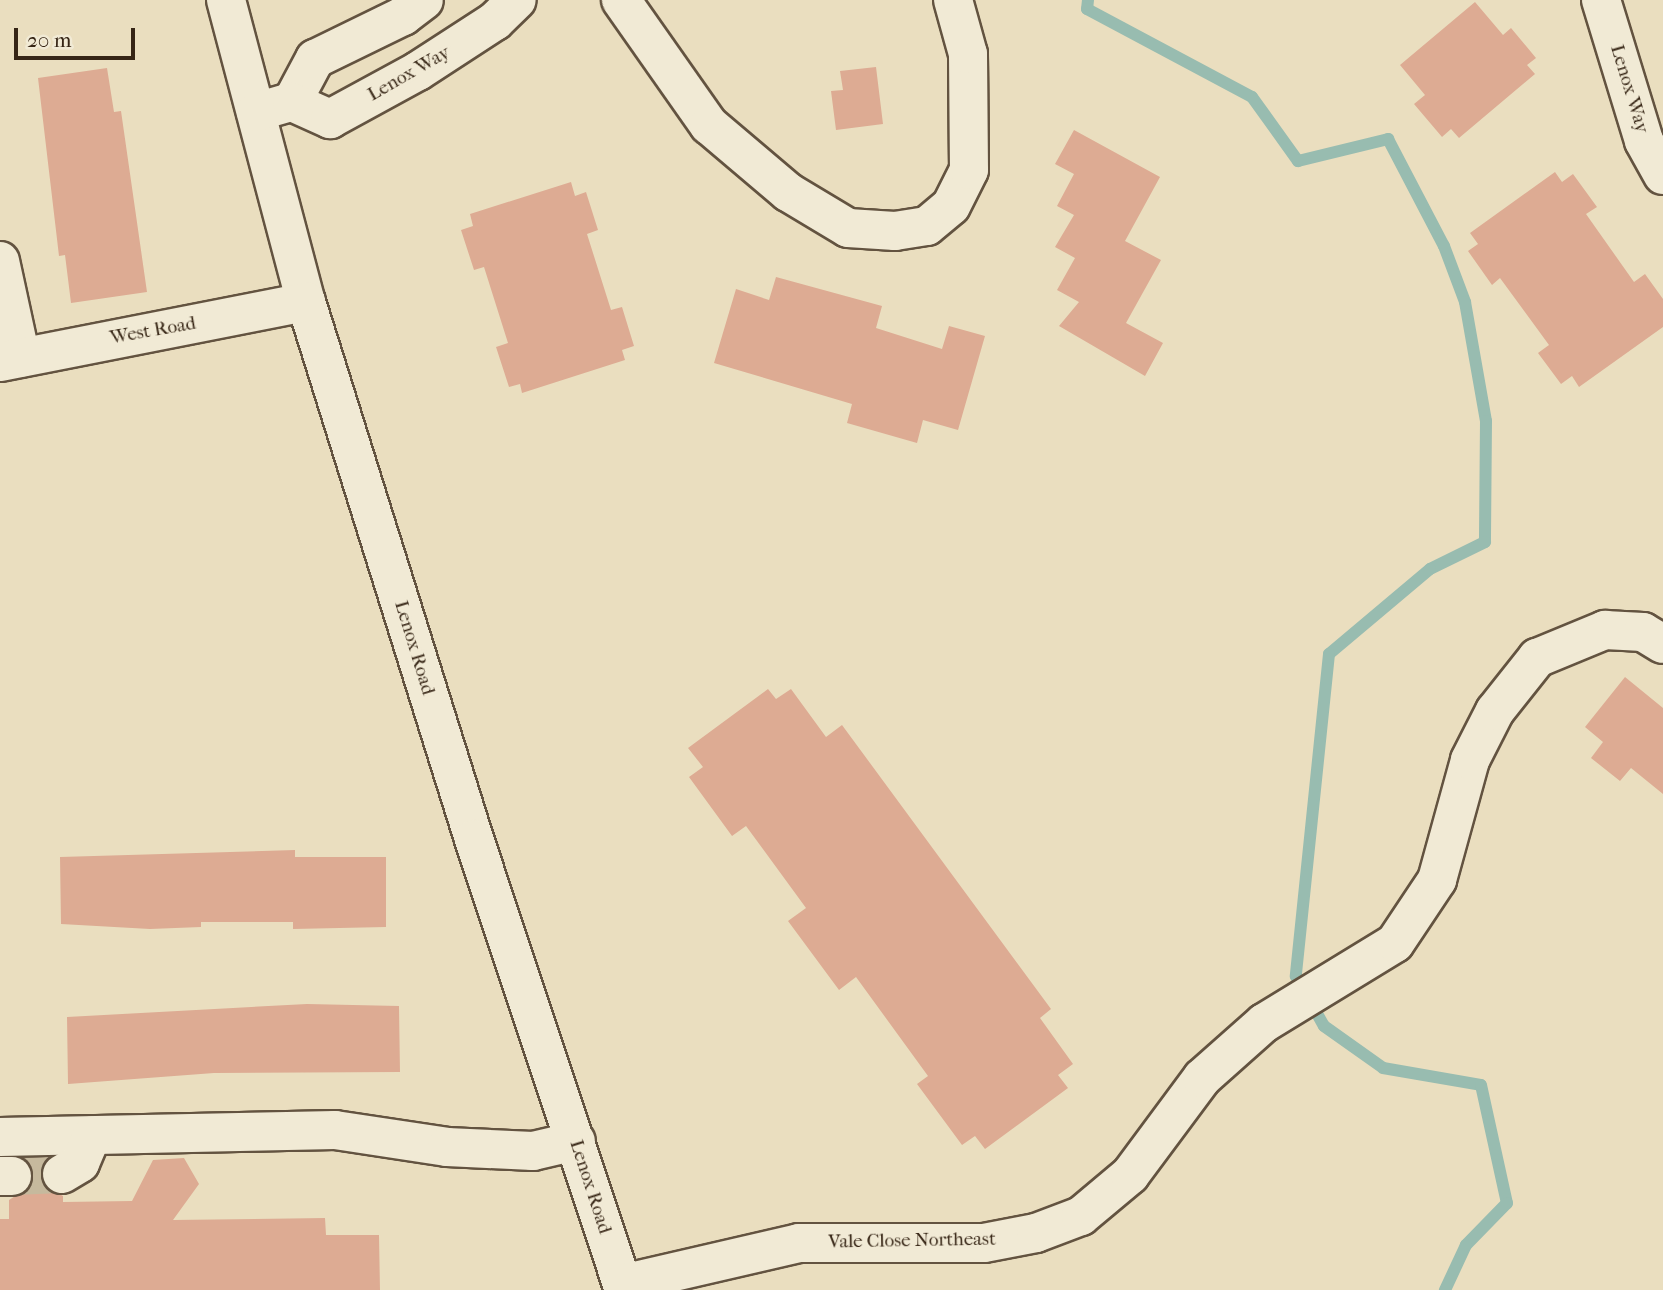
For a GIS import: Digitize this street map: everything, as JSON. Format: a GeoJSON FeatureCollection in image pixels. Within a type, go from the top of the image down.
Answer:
{"type":"FeatureCollection","features":[{"type":"Feature","properties":{"kind":"street","name":"Lenox Road"},"geometry":{"type":"LineString","coordinates":[[226,0],[306,302],[474,839],[623,1287]]}},
{"type":"Feature","properties":{"kind":"street","name":"Lenox Way"},"geometry":{"type":"LineString","coordinates":[[292,102],[330,119],[430,63],[495,21],[517,0]]}},
{"type":"Feature","properties":{"kind":"street"},"geometry":{"type":"LineString","coordinates":[[621,0],[719,134],[788,192],[848,228],[895,231],[927,226],[951,206],[969,170],[968,54],[953,0]]}},
{"type":"Feature","properties":{"kind":"street","name":"Lenox Way"},"geometry":{"type":"LineString","coordinates":[[1601,0],[1644,141],[1663,175]]}},
{"type":"Feature","properties":{"kind":"street"},"geometry":{"type":"LineString","coordinates":[[256,112],[292,102],[315,59],[414,8],[430,63]]}},
{"type":"Feature","properties":{"kind":"street"},"geometry":{"type":"LineString","coordinates":[[0,261],[10,360]]}},
{"type":"Feature","properties":{"kind":"street","name":"West Road"},"geometry":{"type":"LineString","coordinates":[[10,360],[306,302]]}},
{"type":"Feature","properties":{"kind":"street","name":"Vale Close Northeast"},"geometry":{"type":"LineString","coordinates":[[623,1287],[799,1243],[984,1243],[1036,1233],[1081,1216],[1130,1175],[1202,1078],[1273,1017],[1342,980],[1395,943],[1437,880],[1470,760],[1495,711],[1537,659],[1605,630],[1643,632],[1663,644]]}},
{"type":"Feature","properties":{"kind":"street"},"geometry":{"type":"LineString","coordinates":[[0,1138],[335,1130],[447,1147],[533,1151],[576,1142]]}},
{"type":"Feature","properties":{"kind":"street"},"geometry":{"type":"LineString","coordinates":[[62,1174],[80,1163],[92,1135]]}},
{"type":"Feature","properties":{"kind":"building"},"geometry":{"type":"Polygon","coordinates":[[[1475,2],[1503,35],[1511,28],[1536,58],[1527,65],[1535,74],[1459,138],[1451,129],[1442,137],[1414,104],[1425,95],[1400,65],[1475,2]]]}},
{"type":"Feature","properties":{"kind":"building"},"geometry":{"type":"Polygon","coordinates":[[[876,67],[883,124],[836,130],[831,91],[843,90],[840,71],[876,67]]]}},
{"type":"Feature","properties":{"kind":"building"},"geometry":{"type":"Polygon","coordinates":[[[107,68],[114,112],[121,111],[147,292],[71,303],[65,255],[59,256],[38,78],[107,68]]]}},
{"type":"Feature","properties":{"kind":"building"},"geometry":{"type":"Polygon","coordinates":[[[1074,130],[1160,177],[1125,241],[1161,260],[1126,323],[1163,343],[1145,376],[1059,326],[1079,302],[1057,290],[1075,258],[1055,247],[1074,215],[1057,206],[1074,174],[1055,164],[1074,130]]]}},
{"type":"Feature","properties":{"kind":"building"},"geometry":{"type":"Polygon","coordinates":[[[1555,172],[1562,182],[1573,174],[1597,207],[1586,214],[1634,282],[1645,274],[1663,299],[1663,327],[1579,387],[1572,376],[1561,384],[1538,353],[1549,345],[1500,278],[1492,285],[1468,251],[1478,244],[1470,233],[1555,172]]]}},
{"type":"Feature","properties":{"kind":"building"},"geometry":{"type":"Polygon","coordinates":[[[571,182],[575,196],[586,192],[598,230],[587,234],[611,310],[622,307],[634,346],[622,350],[625,360],[522,393],[520,384],[509,387],[496,347],[508,343],[484,267],[474,270],[461,230],[473,226],[470,214],[571,182]]]}},
{"type":"Feature","properties":{"kind":"building"},"geometry":{"type":"Polygon","coordinates":[[[776,277],[882,306],[876,328],[942,349],[949,326],[985,336],[958,430],[923,420],[917,443],[847,423],[852,404],[714,363],[736,289],[769,300],[776,277]]]}},
{"type":"Feature","properties":{"kind":"building"},"geometry":{"type":"Polygon","coordinates":[[[1625,677],[1663,708],[1663,794],[1631,768],[1620,781],[1591,758],[1603,742],[1585,727],[1625,677]]]}},
{"type":"Feature","properties":{"kind":"building"},"geometry":{"type":"Polygon","coordinates":[[[768,689],[776,699],[791,689],[826,737],[842,725],[1051,1009],[1040,1018],[1073,1064],[1058,1075],[1068,1088],[985,1149],[975,1136],[962,1145],[917,1084],[928,1076],[856,977],[839,990],[788,921],[806,908],[746,826],[732,836],[689,777],[703,767],[688,748],[768,689]]]}},
{"type":"Feature","properties":{"kind":"building"},"geometry":{"type":"Polygon","coordinates":[[[295,850],[295,857],[386,857],[386,927],[293,929],[293,922],[201,922],[201,927],[150,929],[61,924],[60,857],[295,850]]]}},
{"type":"Feature","properties":{"kind":"building"},"geometry":{"type":"Polygon","coordinates":[[[307,1004],[399,1006],[400,1072],[214,1073],[68,1084],[67,1017],[307,1004]]]}},
{"type":"Feature","properties":{"kind":"building"},"geometry":{"type":"Polygon","coordinates":[[[24,1158],[48,1158],[40,1174],[43,1185],[63,1196],[63,1202],[132,1201],[153,1160],[184,1158],[199,1184],[173,1220],[325,1218],[326,1235],[379,1235],[380,1290],[0,1290],[0,1219],[9,1219],[9,1200],[31,1186],[34,1175],[24,1158]]]}},
{"type":"Feature","properties":{"kind":"waterway"},"geometry":{"type":"LineString","coordinates":[[1088,0],[1087,9],[1252,97],[1298,161],[1388,139],[1444,246],[1465,302],[1486,421],[1485,542],[1430,569],[1329,654],[1296,976],[1324,1026],[1383,1068],[1481,1085],[1507,1203],[1466,1245],[1445,1290]]}},
{"type":"Feature","properties":{"kind":"tunnel"},"geometry":{"type":"LineString","coordinates":[[12,1176],[62,1174]]}}]}
